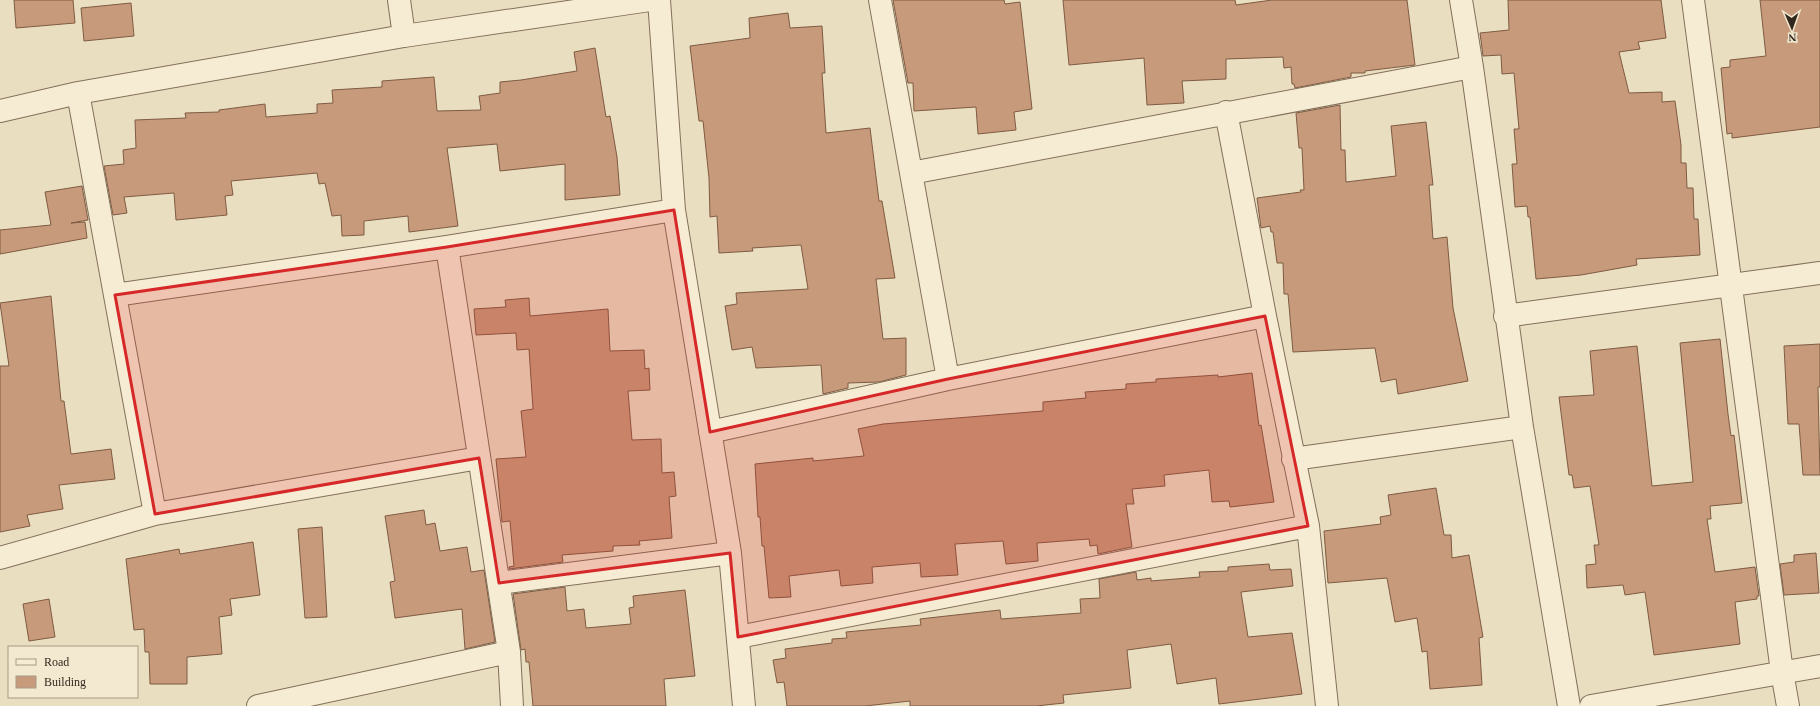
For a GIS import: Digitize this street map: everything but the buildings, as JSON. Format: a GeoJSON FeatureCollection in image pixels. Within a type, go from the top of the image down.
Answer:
{"type":"FeatureCollection","features":[{"type":"Feature","properties":{"kind":"street"},"geometry":{"type":"LineString","coordinates":[[399,0],[404,36]]}},
{"type":"Feature","properties":{"kind":"street"},"geometry":{"type":"LineString","coordinates":[[0,111],[78,93],[404,36],[650,0]]}},
{"type":"Feature","properties":{"kind":"street"},"geometry":{"type":"LineString","coordinates":[[659,0],[674,210],[730,553],[744,706]]}},
{"type":"Feature","properties":{"kind":"street"},"geometry":{"type":"LineString","coordinates":[[880,0],[948,379]]}},
{"type":"Feature","properties":{"kind":"street"},"geometry":{"type":"LineString","coordinates":[[1460,0],[1472,67],[1505,316],[1522,427],[1569,706]]}},
{"type":"Feature","properties":{"kind":"street"},"geometry":{"type":"LineString","coordinates":[[1693,0],[1782,672],[1788,706]]}},
{"type":"Feature","properties":{"kind":"street"},"geometry":{"type":"LineString","coordinates":[[911,173],[1226,112],[1472,67]]}},
{"type":"Feature","properties":{"kind":"street"},"geometry":{"type":"LineString","coordinates":[[78,93],[155,514]]}},
{"type":"Feature","properties":{"kind":"street"},"geometry":{"type":"LineString","coordinates":[[1226,112],[1293,459],[1308,526],[1327,706]]}},
{"type":"Feature","properties":{"kind":"street"},"geometry":{"type":"LineString","coordinates":[[115,295],[447,247],[674,210]]}},
{"type":"Feature","properties":{"kind":"street"},"geometry":{"type":"LineString","coordinates":[[447,247],[509,652],[512,706]]}},
{"type":"Feature","properties":{"kind":"street"},"geometry":{"type":"LineString","coordinates":[[1505,316],[1820,273]]}},
{"type":"Feature","properties":{"kind":"street"},"geometry":{"type":"LineString","coordinates":[[710,432],[948,379],[1265,316]]}},
{"type":"Feature","properties":{"kind":"street"},"geometry":{"type":"LineString","coordinates":[[1293,459],[1522,427]]}},
{"type":"Feature","properties":{"kind":"street"},"geometry":{"type":"LineString","coordinates":[[0,558],[155,514],[479,458]]}},
{"type":"Feature","properties":{"kind":"street"},"geometry":{"type":"LineString","coordinates":[[738,637],[1308,526]]}},
{"type":"Feature","properties":{"kind":"street"},"geometry":{"type":"LineString","coordinates":[[499,583],[730,553]]}},
{"type":"Feature","properties":{"kind":"street"},"geometry":{"type":"LineString","coordinates":[[258,706],[509,652]]}},
{"type":"Feature","properties":{"kind":"street"},"geometry":{"type":"LineString","coordinates":[[1592,706],[1820,666]]}},
{"type":"Feature","properties":{"kind":"highlighted area"},"geometry":{"type":"Polygon","coordinates":[[[674,210],[710,432],[948,379],[1265,316],[1308,526],[738,637],[730,553],[499,583],[479,458],[155,514],[115,295],[447,247],[674,210]]]}}]}
